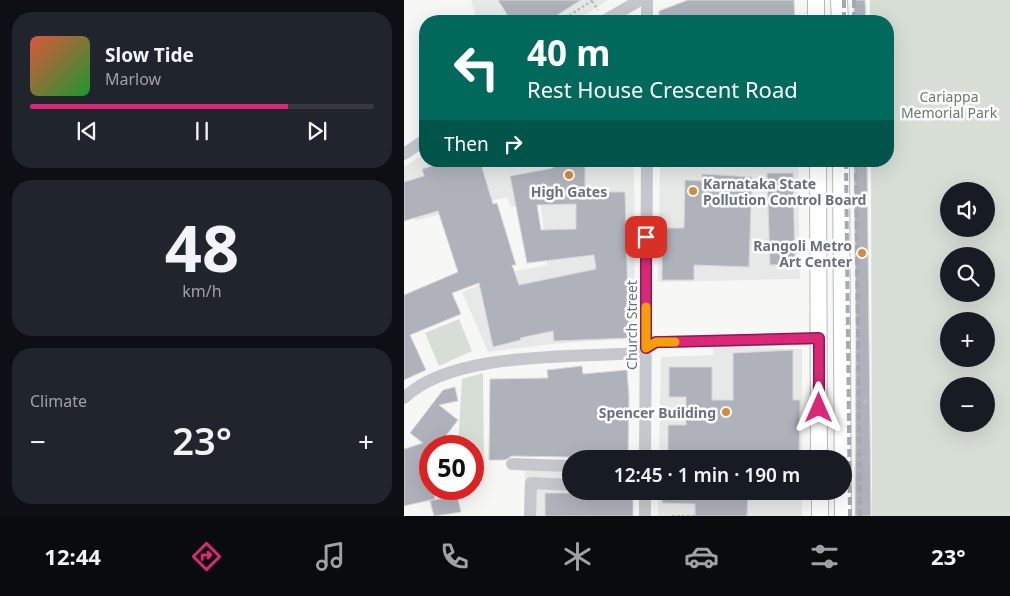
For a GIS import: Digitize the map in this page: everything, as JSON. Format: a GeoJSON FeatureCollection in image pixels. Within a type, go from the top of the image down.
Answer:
{"type":"FeatureCollection","features":[{"type":"Feature","properties":{"kind":"main road"},"geometry":{"type":"LineString","coordinates":[[816,0],[816,15]]}},
{"type":"Feature","properties":{"kind":"main road"},"geometry":{"type":"LineString","coordinates":[[839,0],[840,15]]}},
{"type":"Feature","properties":{"kind":"main road"},"geometry":{"type":"LineString","coordinates":[[818,167],[819,450]]}},
{"type":"Feature","properties":{"kind":"main road"},"geometry":{"type":"LineString","coordinates":[[841,167],[843,516]]}},
{"type":"Feature","properties":{"kind":"main road"},"geometry":{"type":"LineString","coordinates":[[820,500],[820,516]]}},
{"type":"Feature","properties":{"kind":"street"},"geometry":{"type":"LineString","coordinates":[[606,15],[640,0]]}},
{"type":"Feature","properties":{"kind":"street"},"geometry":{"type":"LineString","coordinates":[[647,0],[647,15]]}},
{"type":"Feature","properties":{"kind":"street"},"geometry":{"type":"LineString","coordinates":[[404,154],[419,144]]}},
{"type":"Feature","properties":{"kind":"street","name":"Church Street"},"geometry":{"type":"LineString","coordinates":[[645,450],[647,167]]}},
{"type":"Feature","properties":{"kind":"street"},"geometry":{"type":"LineString","coordinates":[[404,398],[415,387],[441,376],[492,362],[637,353],[656,342],[819,338]]}},
{"type":"Feature","properties":{"kind":"street"},"geometry":{"type":"LineString","coordinates":[[544,460],[562,460]]}},
{"type":"Feature","properties":{"kind":"street"},"geometry":{"type":"LineString","coordinates":[[512,464],[562,466]]}},
{"type":"Feature","properties":{"kind":"street"},"geometry":{"type":"LineString","coordinates":[[530,516],[531,483],[562,485]]}},
{"type":"Feature","properties":{"kind":"street"},"geometry":{"type":"LineString","coordinates":[[645,500],[645,516]]}},
{"type":"Feature","properties":{"kind":"path"},"geometry":{"type":"LineString","coordinates":[[570,15],[593,0],[603,15]]}},
{"type":"Feature","properties":{"kind":"path"},"geometry":{"type":"LineString","coordinates":[[672,516],[694,516]]}},
{"type":"Feature","properties":{"kind":"shaded area"},"geometry":{"type":"Polygon","coordinates":[[[471,0],[608,0],[585,15],[475,15],[471,0]]]}},
{"type":"Feature","properties":{"kind":"shaded area"},"geometry":{"type":"Polygon","coordinates":[[[419,157],[419,167],[634,167],[635,338],[552,344],[488,352],[462,292],[516,271],[547,265],[541,204],[511,207],[507,197],[415,221],[404,188],[404,167],[419,157]]]}},
{"type":"Feature","properties":{"kind":"shaded area"},"geometry":{"type":"Polygon","coordinates":[[[660,167],[798,167],[800,279],[658,282],[660,167]]]}},
{"type":"Feature","properties":{"kind":"shaded area"},"geometry":{"type":"Polygon","coordinates":[[[713,346],[802,349],[802,450],[659,450],[661,357],[713,355],[713,346]]]}},
{"type":"Feature","properties":{"kind":"shaded area"},"geometry":{"type":"Polygon","coordinates":[[[525,468],[562,469],[562,500],[633,500],[633,516],[524,516],[525,468]]]}},
{"type":"Feature","properties":{"kind":"shaded area"},"geometry":{"type":"Polygon","coordinates":[[[658,500],[802,500],[802,516],[658,516],[658,500]]]}},
{"type":"Feature","properties":{"kind":"green space","name":"Cariappa Memorial Park"},"geometry":{"type":"Polygon","coordinates":[[[870,0],[1010,0],[1010,516],[872,516],[871,167],[894,167],[894,15],[870,15],[870,0]]]}},
{"type":"Feature","properties":{"kind":"green space"},"geometry":{"type":"Polygon","coordinates":[[[459,319],[472,351],[439,366],[425,333],[459,319]]]}},
{"type":"Feature","properties":{"kind":"green space"},"geometry":{"type":"Polygon","coordinates":[[[483,373],[484,435],[459,435],[462,379],[483,373]]]}},
{"type":"Feature","properties":{"kind":"building"},"geometry":{"type":"Polygon","coordinates":[[[498,0],[581,0],[557,15],[507,15],[498,0]]]}},
{"type":"Feature","properties":{"kind":"building"},"geometry":{"type":"Polygon","coordinates":[[[688,0],[794,0],[795,15],[659,15],[659,11],[688,0]]]}},
{"type":"Feature","properties":{"kind":"building"},"geometry":{"type":"Polygon","coordinates":[[[854,0],[865,0],[866,15],[854,15],[854,0]]]}},
{"type":"Feature","properties":{"kind":"building"},"geometry":{"type":"Polygon","coordinates":[[[428,167],[482,167],[493,204],[497,203],[516,265],[512,265],[519,285],[596,269],[594,255],[527,263],[510,176],[553,167],[585,167],[585,192],[625,192],[629,338],[554,341],[553,331],[520,338],[521,340],[493,347],[479,283],[452,293],[461,314],[410,335],[426,370],[404,380],[404,295],[458,272],[438,211],[404,221],[404,182],[424,176],[422,169],[428,167]],[[576,204],[537,205],[541,230],[576,229],[576,204]]]}},
{"type":"Feature","properties":{"kind":"building"},"geometry":{"type":"Polygon","coordinates":[[[854,167],[867,167],[871,516],[855,516],[854,167]]]}},
{"type":"Feature","properties":{"kind":"building"},"geometry":{"type":"Polygon","coordinates":[[[767,173],[793,173],[795,264],[770,265],[767,173]]]}},
{"type":"Feature","properties":{"kind":"building"},"geometry":{"type":"Polygon","coordinates":[[[702,174],[752,177],[749,267],[694,265],[694,280],[662,280],[662,228],[684,228],[685,180],[702,181],[702,174]]]}},
{"type":"Feature","properties":{"kind":"building"},"geometry":{"type":"Polygon","coordinates":[[[793,350],[793,400],[800,400],[799,450],[668,450],[668,425],[686,425],[686,397],[669,397],[669,367],[712,367],[712,400],[733,400],[733,353],[793,350]]]}},
{"type":"Feature","properties":{"kind":"building"},"geometry":{"type":"Polygon","coordinates":[[[582,366],[583,374],[627,370],[629,397],[628,450],[562,450],[562,457],[512,456],[505,460],[489,460],[490,379],[548,378],[547,370],[582,366]]]}},
{"type":"Feature","properties":{"kind":"building"},"geometry":{"type":"Polygon","coordinates":[[[455,387],[458,401],[439,405],[458,420],[446,435],[419,435],[419,440],[410,433],[443,390],[455,387]]]}},
{"type":"Feature","properties":{"kind":"building"},"geometry":{"type":"Polygon","coordinates":[[[419,444],[419,500],[431,500],[404,506],[404,449],[419,444]]]}},
{"type":"Feature","properties":{"kind":"building"},"geometry":{"type":"Polygon","coordinates":[[[545,493],[562,493],[562,500],[633,500],[633,516],[545,516],[545,493]]]}},
{"type":"Feature","properties":{"kind":"building"},"geometry":{"type":"Polygon","coordinates":[[[458,500],[461,512],[434,516],[430,501],[458,500]]]}},
{"type":"Feature","properties":{"kind":"building"},"geometry":{"type":"Polygon","coordinates":[[[662,500],[748,500],[747,516],[695,516],[695,504],[662,503],[662,500]]]}},
{"type":"Feature","properties":{"kind":"railway"},"geometry":{"type":"LineString","coordinates":[[844,0],[844,15]]}},
{"type":"Feature","properties":{"kind":"railway"},"geometry":{"type":"LineString","coordinates":[[854,0],[854,15]]}},
{"type":"Feature","properties":{"kind":"railway"},"geometry":{"type":"LineString","coordinates":[[846,167],[850,516]]}},
{"type":"Feature","properties":{"kind":"railway"},"geometry":{"type":"LineString","coordinates":[[856,167],[860,516]]}},
{"type":"Feature","properties":{"kind":"slow traffic"},"geometry":{"type":"LineString","coordinates":[[646,307],[646,348],[656,342],[675,342]]}},
{"type":"Feature","properties":{"kind":"place","name":"High Gates"},"geometry":{"type":"Point","coordinates":[569,175]}},
{"type":"Feature","properties":{"kind":"place","name":"Karnataka State Pollution Control Board"},"geometry":{"type":"Point","coordinates":[693,191]}},
{"type":"Feature","properties":{"kind":"place","name":"Rangoli Metro Art Center"},"geometry":{"type":"Point","coordinates":[862,253]}},
{"type":"Feature","properties":{"kind":"place","name":"Spencer Building"},"geometry":{"type":"Point","coordinates":[726,412]}},
{"type":"Feature","properties":{"kind":"route"},"geometry":{"type":"LineString","coordinates":[[646,237],[646,348],[656,342],[819,338],[819,408]]}}]}
